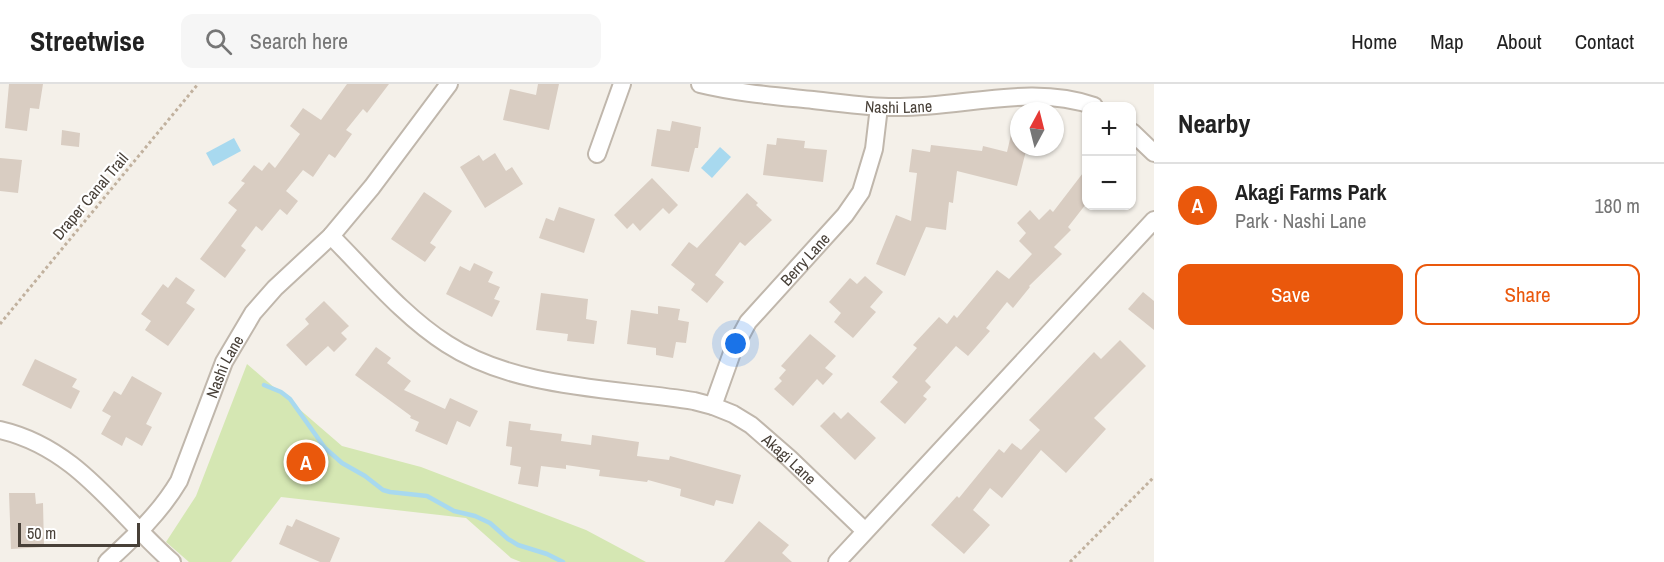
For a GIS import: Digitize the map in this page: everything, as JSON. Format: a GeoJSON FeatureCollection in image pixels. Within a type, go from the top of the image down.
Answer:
{"type":"FeatureCollection","features":[{"type":"Feature","properties":{"kind":"street","name":"Nashi Lane"},"geometry":{"type":"LineString","coordinates":[[107,562],[140,531],[170,496],[179,481],[224,362],[253,313],[274,288],[331,236],[372,187],[449,84]]}},
{"type":"Feature","properties":{"kind":"street"},"geometry":{"type":"LineString","coordinates":[[597,154],[622,84]]}},
{"type":"Feature","properties":{"kind":"street","name":"Nashi Lane"},"geometry":{"type":"LineString","coordinates":[[700,84],[738,92],[879,107],[919,107],[1041,92],[1082,102]]}},
{"type":"Feature","properties":{"kind":"street","name":"Berry Lane"},"geometry":{"type":"LineString","coordinates":[[713,406],[739,335],[748,322],[845,215],[861,192],[874,149],[879,107]]}},
{"type":"Feature","properties":{"kind":"street"},"geometry":{"type":"LineString","coordinates":[[1136,137],[1154,153]]}},
{"type":"Feature","properties":{"kind":"street"},"geometry":{"type":"LineString","coordinates":[[837,562],[1154,219]]}},
{"type":"Feature","properties":{"kind":"street","name":"Akagi Lane"},"geometry":{"type":"LineString","coordinates":[[331,236],[424,328],[448,345],[502,370],[531,377],[674,397],[713,406],[751,425],[865,531]]}},
{"type":"Feature","properties":{"kind":"street"},"geometry":{"type":"LineString","coordinates":[[0,430],[29,440],[72,464],[91,479],[172,562]]}},
{"type":"Feature","properties":{"kind":"path","name":"Draper Canal Trail"},"geometry":{"type":"LineString","coordinates":[[0,324],[198,84]]}},
{"type":"Feature","properties":{"kind":"path"},"geometry":{"type":"LineString","coordinates":[[1071,562],[1154,477]]}},
{"type":"Feature","properties":{"kind":"green space"},"geometry":{"type":"Polygon","coordinates":[[[247,364],[342,446],[421,467],[586,530],[646,562],[521,562],[511,558],[466,518],[281,497],[231,562],[189,562],[166,542],[196,496],[247,364]]]}},
{"type":"Feature","properties":{"kind":"water"},"geometry":{"type":"Polygon","coordinates":[[[234,138],[241,151],[213,166],[206,153],[234,138]]]}},
{"type":"Feature","properties":{"kind":"water"},"geometry":{"type":"Polygon","coordinates":[[[720,147],[731,157],[712,178],[701,168],[720,147]]]}},
{"type":"Feature","properties":{"kind":"building"},"geometry":{"type":"Polygon","coordinates":[[[9,84],[43,84],[39,109],[30,108],[27,131],[5,128],[9,84]]]}},
{"type":"Feature","properties":{"kind":"building"},"geometry":{"type":"Polygon","coordinates":[[[347,84],[389,84],[367,113],[363,109],[346,130],[352,134],[335,158],[329,154],[313,177],[303,170],[286,191],[298,201],[287,215],[280,209],[262,231],[256,226],[241,246],[246,250],[225,278],[200,259],[237,210],[228,203],[245,183],[241,181],[254,165],[262,171],[269,162],[275,168],[300,134],[290,126],[303,108],[321,120],[347,84]]]}},
{"type":"Feature","properties":{"kind":"building"},"geometry":{"type":"Polygon","coordinates":[[[538,84],[559,84],[549,130],[503,120],[510,89],[536,95],[538,84]]]}},
{"type":"Feature","properties":{"kind":"building"},"geometry":{"type":"Polygon","coordinates":[[[672,121],[701,127],[698,148],[695,148],[689,172],[651,166],[657,129],[670,131],[672,121]]]}},
{"type":"Feature","properties":{"kind":"building"},"geometry":{"type":"Polygon","coordinates":[[[62,130],[80,133],[79,147],[61,145],[62,130]]]}},
{"type":"Feature","properties":{"kind":"building"},"geometry":{"type":"Polygon","coordinates":[[[777,138],[805,141],[804,148],[827,150],[823,182],[763,175],[767,144],[776,145],[777,138]]]}},
{"type":"Feature","properties":{"kind":"building"},"geometry":{"type":"Polygon","coordinates":[[[1010,139],[1010,156],[1025,156],[1017,186],[957,171],[953,203],[949,202],[946,230],[926,227],[905,276],[876,264],[896,215],[911,221],[917,173],[909,172],[912,149],[930,152],[931,145],[982,151],[983,146],[1007,152],[1010,139]]]}},
{"type":"Feature","properties":{"kind":"building"},"geometry":{"type":"Polygon","coordinates":[[[495,153],[506,171],[512,167],[523,184],[485,208],[460,167],[479,155],[483,161],[495,153]]]}},
{"type":"Feature","properties":{"kind":"building"},"geometry":{"type":"Polygon","coordinates":[[[0,158],[22,160],[18,193],[0,191],[0,158]]]}},
{"type":"Feature","properties":{"kind":"building"},"geometry":{"type":"Polygon","coordinates":[[[1082,174],[1082,209],[1068,227],[1071,230],[1054,247],[1062,254],[1029,286],[1013,308],[1007,302],[986,328],[990,331],[968,356],[956,346],[925,381],[931,387],[923,396],[927,399],[905,424],[880,402],[898,382],[892,377],[917,348],[913,345],[939,317],[947,324],[954,315],[957,318],[997,270],[1009,279],[1032,254],[1019,241],[1026,233],[1017,223],[1030,210],[1039,220],[1050,209],[1053,212],[1082,174]]]}},
{"type":"Feature","properties":{"kind":"building"},"geometry":{"type":"Polygon","coordinates":[[[652,178],[678,205],[669,214],[663,208],[640,231],[633,223],[627,229],[614,215],[652,178]]]}},
{"type":"Feature","properties":{"kind":"building"},"geometry":{"type":"Polygon","coordinates":[[[424,192],[452,211],[430,243],[436,247],[425,262],[391,239],[424,192]]]}},
{"type":"Feature","properties":{"kind":"building"},"geometry":{"type":"Polygon","coordinates":[[[747,193],[772,220],[745,246],[740,242],[715,275],[724,282],[707,303],[691,290],[695,284],[671,265],[689,242],[697,248],[747,193]]]}},
{"type":"Feature","properties":{"kind":"building"},"geometry":{"type":"Polygon","coordinates":[[[559,207],[595,219],[584,253],[539,238],[546,218],[554,221],[559,207]]]}},
{"type":"Feature","properties":{"kind":"building"},"geometry":{"type":"Polygon","coordinates":[[[474,263],[493,272],[488,282],[500,287],[494,299],[500,301],[492,317],[446,294],[460,266],[470,271],[474,263]]]}},
{"type":"Feature","properties":{"kind":"building"},"geometry":{"type":"Polygon","coordinates":[[[865,276],[883,292],[870,307],[876,312],[853,338],[834,322],[841,313],[829,302],[850,278],[857,284],[865,276]]]}},
{"type":"Feature","properties":{"kind":"building"},"geometry":{"type":"Polygon","coordinates":[[[176,277],[195,290],[186,303],[195,309],[168,346],[145,330],[151,321],[141,314],[163,284],[168,288],[176,277]]]}},
{"type":"Feature","properties":{"kind":"building"},"geometry":{"type":"Polygon","coordinates":[[[1143,292],[1154,301],[1154,330],[1128,309],[1143,292]]]}},
{"type":"Feature","properties":{"kind":"building"},"geometry":{"type":"Polygon","coordinates":[[[541,293],[588,299],[586,319],[597,321],[594,344],[567,341],[568,334],[536,330],[541,293]]]}},
{"type":"Feature","properties":{"kind":"building"},"geometry":{"type":"Polygon","coordinates":[[[324,301],[349,326],[341,333],[347,339],[334,352],[328,346],[306,366],[286,345],[309,324],[305,319],[324,301]]]}},
{"type":"Feature","properties":{"kind":"building"},"geometry":{"type":"Polygon","coordinates":[[[658,306],[680,309],[678,320],[689,322],[686,343],[676,342],[673,358],[656,355],[656,348],[627,344],[631,310],[658,314],[658,306]]]}},
{"type":"Feature","properties":{"kind":"building"},"geometry":{"type":"Polygon","coordinates":[[[810,334],[836,356],[825,368],[833,374],[823,385],[817,379],[793,406],[774,389],[782,381],[779,378],[786,370],[781,366],[810,334]]]}},
{"type":"Feature","properties":{"kind":"building"},"geometry":{"type":"Polygon","coordinates":[[[1120,340],[1146,366],[1094,418],[1106,429],[1066,473],[1041,450],[1002,498],[990,488],[973,510],[990,525],[964,554],[931,525],[957,496],[959,498],[999,449],[1004,453],[1012,443],[1021,450],[1040,430],[1029,420],[1094,352],[1101,359],[1120,340]]]}},
{"type":"Feature","properties":{"kind":"building"},"geometry":{"type":"Polygon","coordinates":[[[376,347],[391,358],[387,363],[411,381],[404,390],[445,409],[450,398],[478,411],[470,427],[457,421],[447,445],[415,431],[419,422],[410,418],[411,416],[355,375],[376,347]]]}},
{"type":"Feature","properties":{"kind":"building"},"geometry":{"type":"Polygon","coordinates":[[[35,359],[77,379],[72,387],[80,391],[71,409],[22,385],[35,359]]]}},
{"type":"Feature","properties":{"kind":"building"},"geometry":{"type":"Polygon","coordinates":[[[132,376],[162,393],[146,424],[152,427],[142,446],[126,437],[122,446],[101,434],[111,416],[102,411],[114,391],[121,395],[132,376]]]}},
{"type":"Feature","properties":{"kind":"building"},"geometry":{"type":"Polygon","coordinates":[[[834,412],[841,419],[848,412],[876,438],[855,460],[820,426],[834,412]]]}},
{"type":"Feature","properties":{"kind":"building"},"geometry":{"type":"Polygon","coordinates":[[[509,421],[531,424],[530,430],[562,434],[561,441],[591,445],[592,435],[639,442],[637,456],[669,460],[670,456],[741,475],[733,504],[716,500],[714,506],[680,496],[681,489],[648,480],[647,482],[599,476],[600,470],[566,465],[566,469],[541,466],[538,487],[518,484],[521,467],[510,465],[512,447],[506,446],[509,421]]]}},
{"type":"Feature","properties":{"kind":"building"},"geometry":{"type":"Polygon","coordinates":[[[9,493],[35,493],[36,504],[43,503],[44,547],[11,549],[9,493]]]}},
{"type":"Feature","properties":{"kind":"building"},"geometry":{"type":"Polygon","coordinates":[[[296,519],[340,538],[330,562],[320,562],[279,544],[287,525],[292,527],[296,519]]]}},
{"type":"Feature","properties":{"kind":"building"},"geometry":{"type":"Polygon","coordinates":[[[759,521],[789,545],[782,553],[792,562],[724,562],[759,521]]]}},
{"type":"Feature","properties":{"kind":"waterway"},"geometry":{"type":"LineString","coordinates":[[264,385],[281,392],[290,399],[325,448],[342,463],[383,490],[427,496],[454,511],[475,516],[490,523],[518,545],[547,554],[563,562]]}},
{"type":"Feature","properties":{"kind":"place","name":"Akagi Farms Park"},"geometry":{"type":"Point","coordinates":[306,462]}}]}
